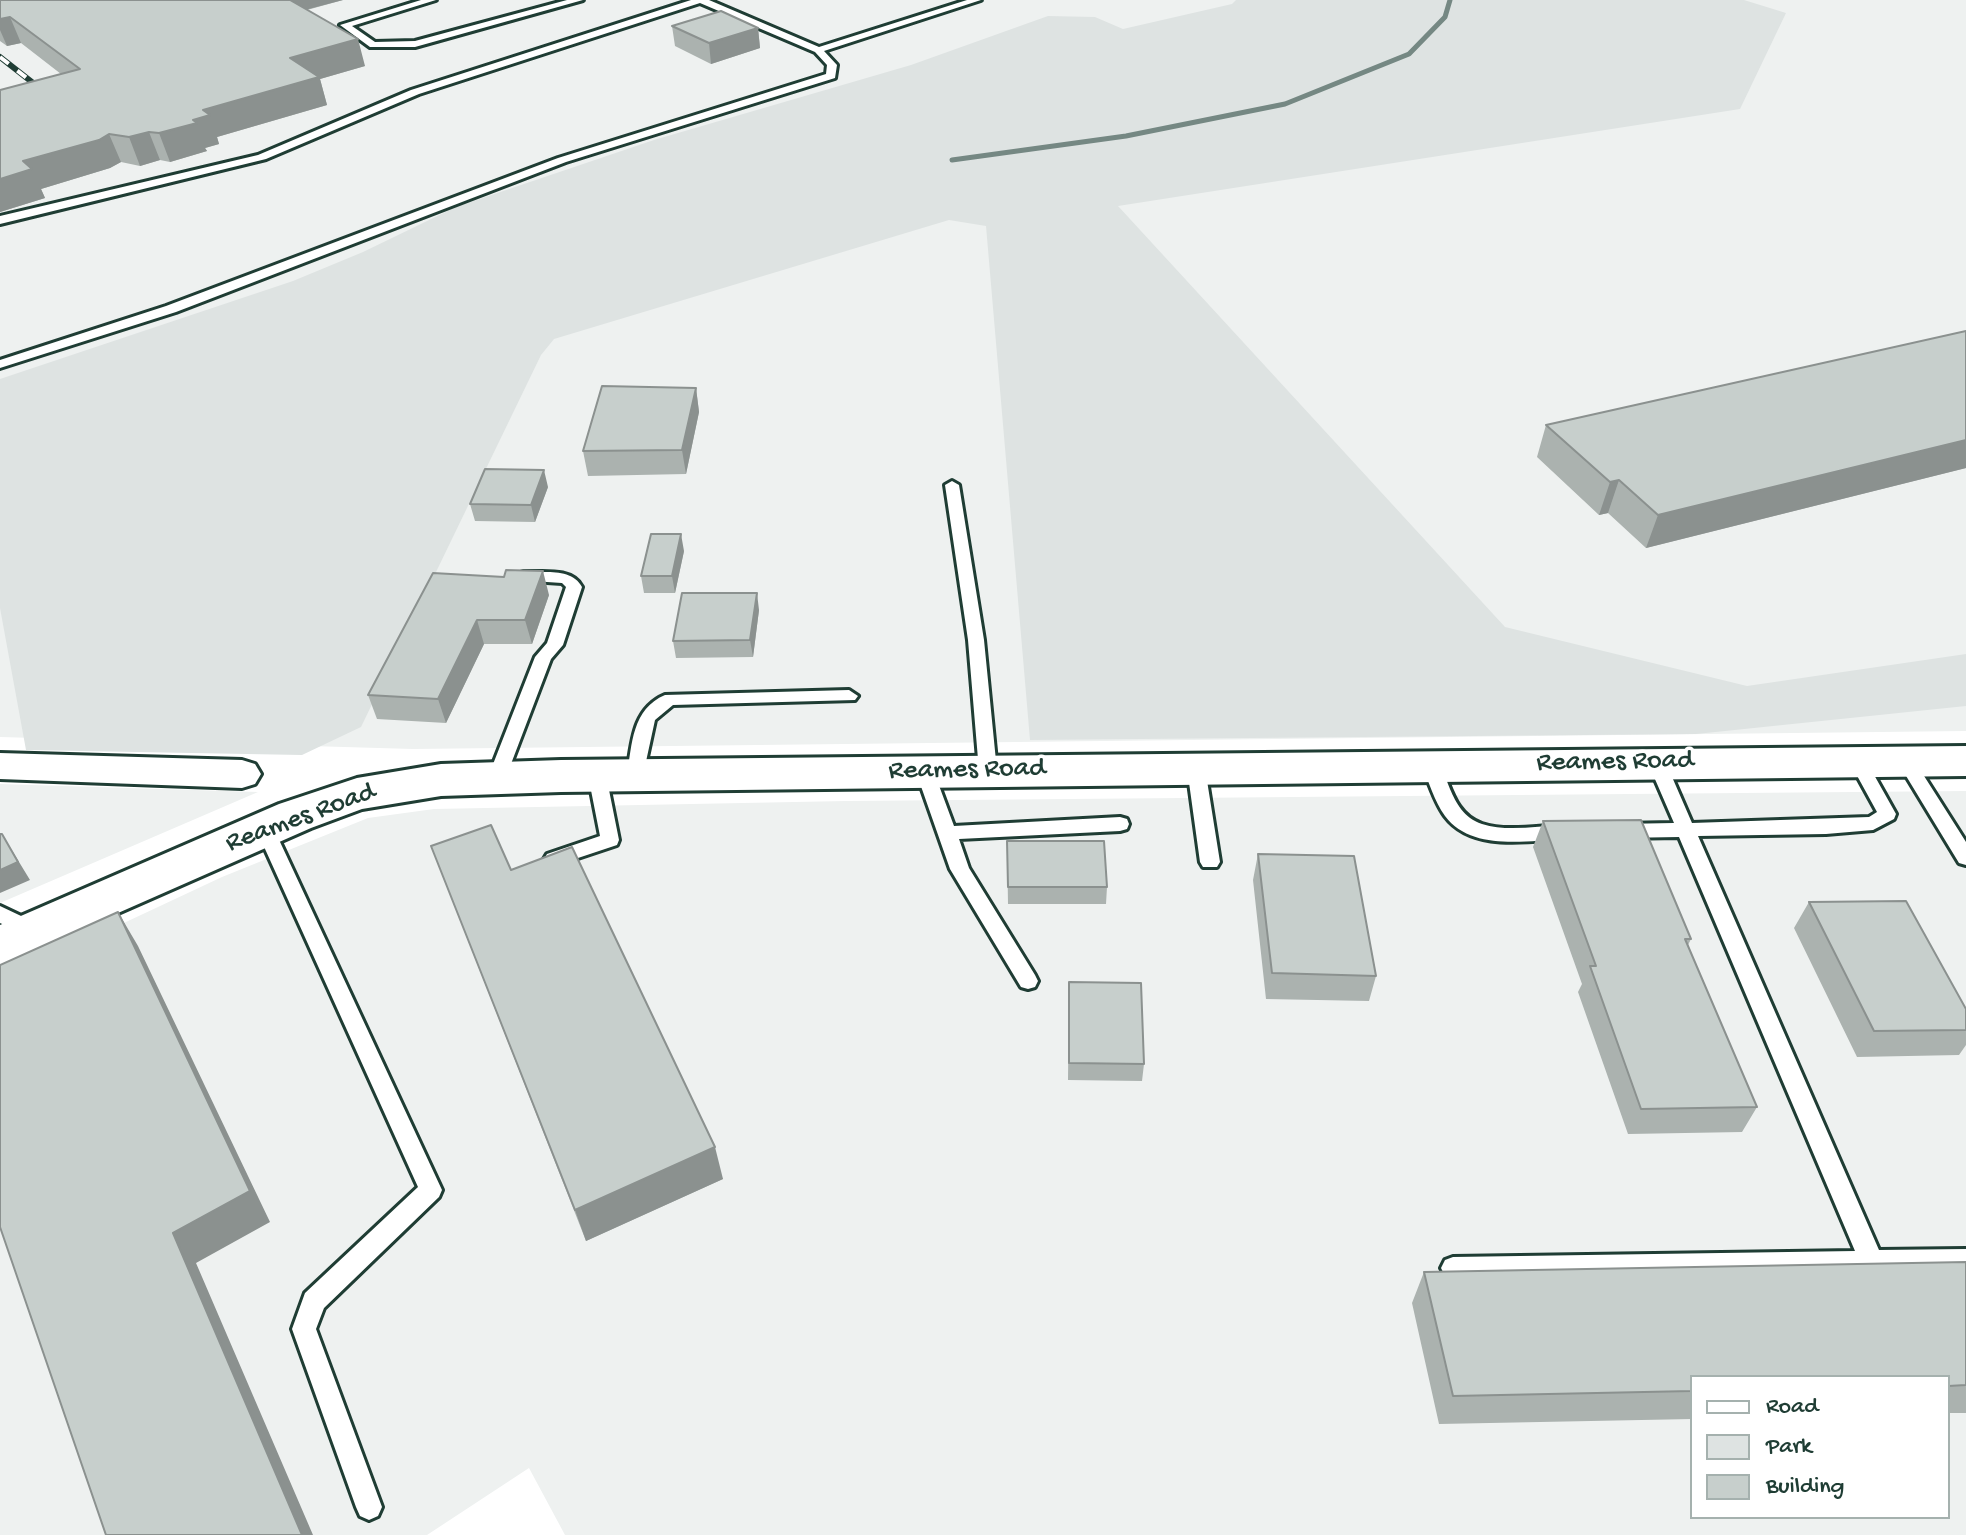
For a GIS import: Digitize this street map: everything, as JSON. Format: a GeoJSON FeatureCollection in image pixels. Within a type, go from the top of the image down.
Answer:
{"type":"FeatureCollection","features":[{"type":"Feature","properties":{"kind":"main road","name":"Reames Road"},"geometry":{"type":"LineString","coordinates":[[11,930],[357,794],[409,783],[497,777],[616,775],[1966,761]]}},
{"type":"Feature","properties":{"kind":"street"},"geometry":{"type":"LineString","coordinates":[[0,766],[242,774]]}},
{"type":"Feature","properties":{"kind":"lane"},"geometry":{"type":"LineString","coordinates":[[431,0],[345,25],[373,45],[415,44],[578,0]]}},
{"type":"Feature","properties":{"kind":"lane"},"geometry":{"type":"LineString","coordinates":[[0,220],[262,157],[415,92],[700,0],[818,50],[832,65],[831,76],[562,160],[171,309],[0,364]]}},
{"type":"Feature","properties":{"kind":"lane"},"geometry":{"type":"LineString","coordinates":[[818,50],[976,0]]}},
{"type":"Feature","properties":{"kind":"lane"},"geometry":{"type":"LineString","coordinates":[[952,485],[976,640],[988,771]]}},
{"type":"Feature","properties":{"kind":"lane"},"geometry":{"type":"LineString","coordinates":[[497,777],[543,657],[555,645],[574,587],[565,578],[511,577]]}},
{"type":"Feature","properties":{"kind":"lane"},"geometry":{"type":"LineString","coordinates":[[529,868],[610,840],[616,775],[647,715],[657,703],[671,699],[849,696]]}},
{"type":"Feature","properties":{"kind":"lane"},"geometry":{"type":"LineString","coordinates":[[1608,831],[1873,823],[1887,814],[1858,761]]}},
{"type":"Feature","properties":{"kind":"lane"},"geometry":{"type":"LineString","coordinates":[[1906,761],[1966,858]]}},
{"type":"Feature","properties":{"kind":"lane"},"geometry":{"type":"LineString","coordinates":[[1657,763],[1872,1262]]}},
{"type":"Feature","properties":{"kind":"lane"},"geometry":{"type":"LineString","coordinates":[[1431,765],[1451,812],[1466,827],[1501,833],[1577,832]]}},
{"type":"Feature","properties":{"kind":"lane"},"geometry":{"type":"LineString","coordinates":[[1196,768],[1210,862]]}},
{"type":"Feature","properties":{"kind":"lane"},"geometry":{"type":"LineString","coordinates":[[925,772],[960,869],[1028,981]]}},
{"type":"Feature","properties":{"kind":"lane"},"geometry":{"type":"LineString","coordinates":[[947,833],[1120,824]]}},
{"type":"Feature","properties":{"kind":"lane"},"geometry":{"type":"LineString","coordinates":[[265,829],[431,1190],[314,1301],[304,1329],[369,1507]]}},
{"type":"Feature","properties":{"kind":"lane"},"geometry":{"type":"LineString","coordinates":[[1453,1268],[1966,1260]]}},
{"type":"Feature","properties":{"kind":"shaded area"},"geometry":{"type":"Polygon","coordinates":[[[0,0],[1966,0],[1966,731],[413,749],[0,737],[0,0]]]}},
{"type":"Feature","properties":{"kind":"shaded area"},"geometry":{"type":"Polygon","coordinates":[[[0,784],[258,792],[0,903],[0,784]]]}},
{"type":"Feature","properties":{"kind":"shaded area"},"geometry":{"type":"Polygon","coordinates":[[[1966,791],[1966,1535],[565,1535],[529,1468],[427,1535],[0,1535],[0,981],[222,877],[368,818],[434,809],[846,801],[1966,791]]]}},
{"type":"Feature","properties":{"kind":"green space"},"geometry":{"type":"Polygon","coordinates":[[[1236,0],[1744,0],[1786,13],[1740,109],[1118,206],[1505,627],[1747,686],[1966,654],[1966,706],[1696,734],[1030,740],[986,226],[949,220],[554,339],[541,355],[361,727],[302,755],[26,750],[0,608],[0,379],[293,281],[363,252],[456,207],[654,140],[911,65],[1048,16],[1095,17],[1123,29],[1232,4],[1236,0]]]}},
{"type":"Feature","properties":{"kind":"building"},"geometry":{"type":"Polygon","coordinates":[[[0,0],[290,0],[358,39],[290,58],[319,77],[203,110],[210,115],[193,120],[197,123],[129,137],[109,134],[99,140],[23,161],[32,169],[0,179],[0,90],[80,69],[10,17],[0,19],[0,0]]]}},
{"type":"Feature","properties":{"kind":"building"},"geometry":{"type":"Polygon","coordinates":[[[721,11],[758,28],[709,43],[672,26],[721,11]]]}},
{"type":"Feature","properties":{"kind":"building"},"geometry":{"type":"Polygon","coordinates":[[[1966,331],[1966,440],[1658,515],[1619,480],[1610,482],[1546,425],[1966,331]]]}},
{"type":"Feature","properties":{"kind":"building"},"geometry":{"type":"Polygon","coordinates":[[[602,386],[696,388],[682,450],[583,451],[602,386]]]}},
{"type":"Feature","properties":{"kind":"building"},"geometry":{"type":"Polygon","coordinates":[[[485,469],[544,470],[531,505],[470,504],[485,469]]]}},
{"type":"Feature","properties":{"kind":"building"},"geometry":{"type":"Polygon","coordinates":[[[651,534],[681,534],[672,576],[641,576],[651,534]]]}},
{"type":"Feature","properties":{"kind":"building"},"geometry":{"type":"Polygon","coordinates":[[[506,570],[543,571],[525,620],[477,620],[438,699],[368,695],[433,573],[504,577],[506,570]]]}},
{"type":"Feature","properties":{"kind":"building"},"geometry":{"type":"Polygon","coordinates":[[[682,593],[757,593],[750,640],[673,641],[682,593]]]}},
{"type":"Feature","properties":{"kind":"building"},"geometry":{"type":"Polygon","coordinates":[[[1641,820],[1691,939],[1685,939],[1757,1107],[1641,1109],[1590,966],[1596,966],[1543,821],[1641,820]]]}},
{"type":"Feature","properties":{"kind":"building"},"geometry":{"type":"Polygon","coordinates":[[[491,825],[511,870],[572,847],[715,1147],[575,1210],[431,846],[491,825]]]}},
{"type":"Feature","properties":{"kind":"building"},"geometry":{"type":"Polygon","coordinates":[[[0,834],[18,862],[0,870],[0,834]]]}},
{"type":"Feature","properties":{"kind":"building"},"geometry":{"type":"Polygon","coordinates":[[[1007,841],[1104,841],[1107,887],[1008,887],[1007,841]]]}},
{"type":"Feature","properties":{"kind":"building"},"geometry":{"type":"Polygon","coordinates":[[[1258,854],[1354,856],[1376,976],[1272,973],[1258,854]]]}},
{"type":"Feature","properties":{"kind":"building"},"geometry":{"type":"Polygon","coordinates":[[[1906,901],[1966,1009],[1966,1030],[1874,1031],[1809,902],[1906,901]]]}},
{"type":"Feature","properties":{"kind":"building"},"geometry":{"type":"Polygon","coordinates":[[[118,912],[250,1191],[173,1233],[302,1535],[106,1535],[0,1227],[0,965],[118,912]]]}},
{"type":"Feature","properties":{"kind":"building"},"geometry":{"type":"Polygon","coordinates":[[[1069,982],[1141,983],[1144,1064],[1069,1063],[1069,982]]]}},
{"type":"Feature","properties":{"kind":"building"},"geometry":{"type":"Polygon","coordinates":[[[1966,1262],[1966,1385],[1950,1386],[1950,1375],[1690,1375],[1690,1391],[1453,1396],[1424,1272],[1966,1262]]]}},
{"type":"Feature","properties":{"kind":"waterway"},"geometry":{"type":"LineString","coordinates":[[952,160],[1126,136],[1285,104],[1409,54],[1445,17],[1450,0]]}},
{"type":"Feature","properties":{"kind":"railway"},"geometry":{"type":"LineString","coordinates":[[0,57],[37,86]]}}]}
